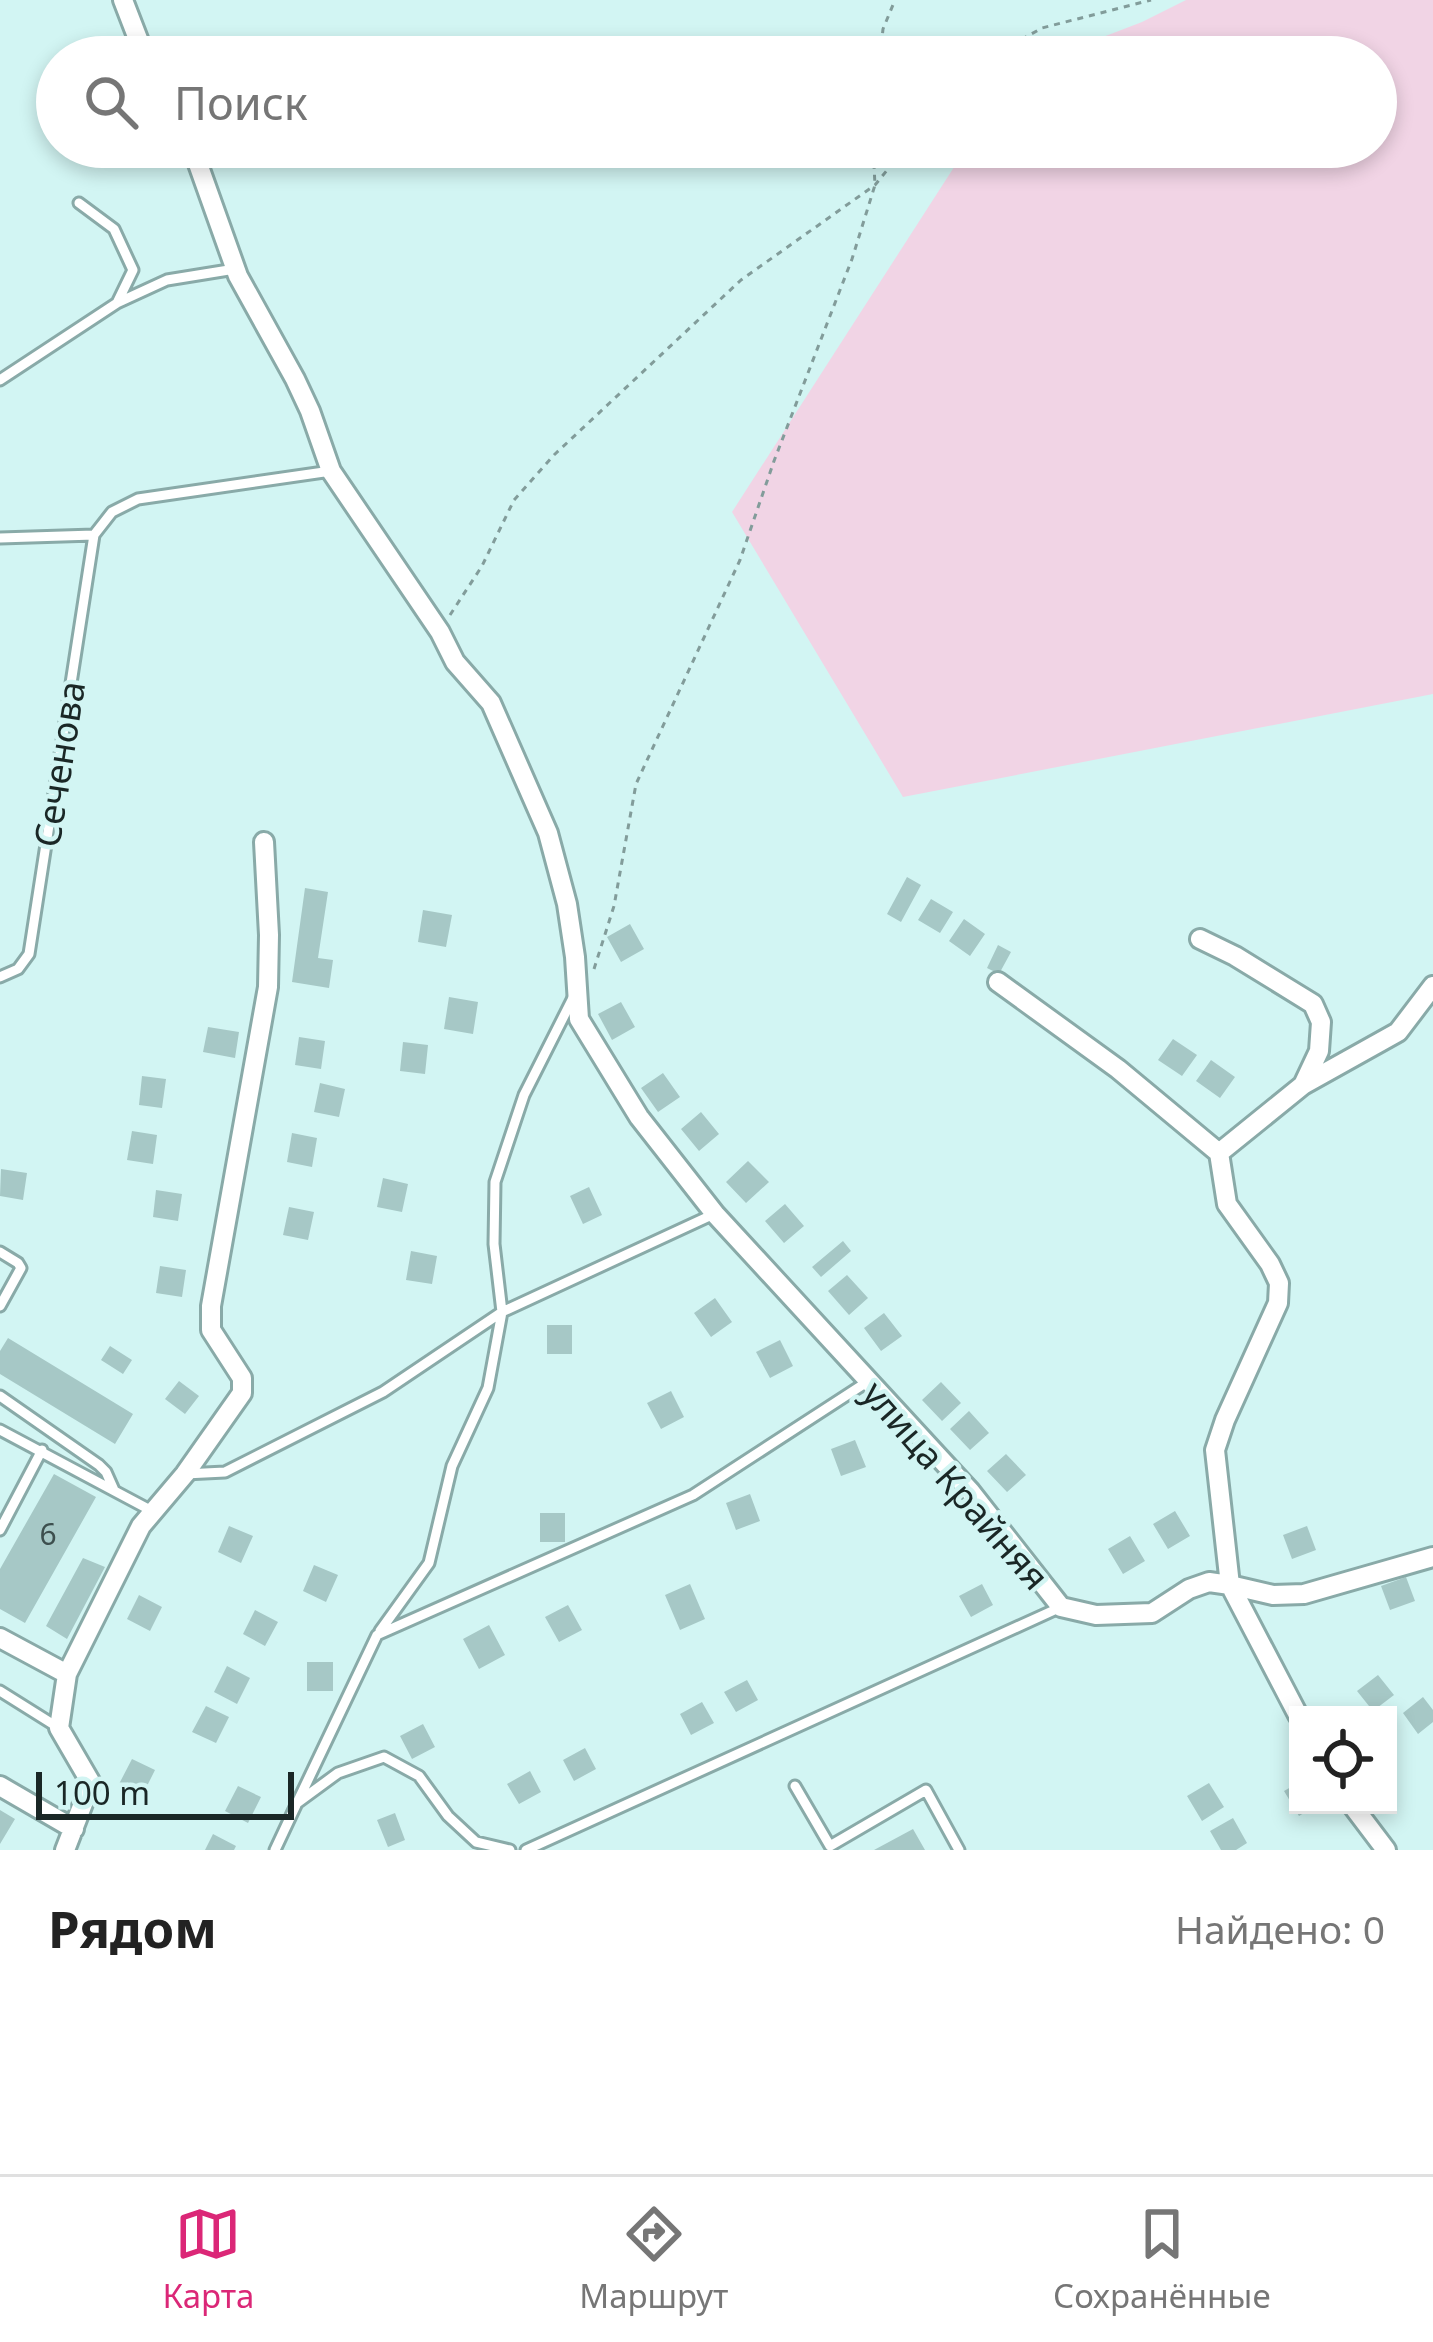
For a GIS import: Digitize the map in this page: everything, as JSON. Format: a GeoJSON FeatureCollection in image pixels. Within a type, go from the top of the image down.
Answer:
{"type":"FeatureCollection","features":[{"type":"Feature","properties":{"kind":"street"},"geometry":{"type":"LineString","coordinates":[[123,0],[137,36]]}},
{"type":"Feature","properties":{"kind":"street","name":"улица Крайняя"},"geometry":{"type":"LineString","coordinates":[[200,168],[236,269],[302,395],[332,471],[440,632],[455,662],[491,703],[548,833],[583,987],[579,1019],[639,1117],[715,1214],[970,1492],[1060,1607],[1096,1616],[1152,1613],[1189,1589],[1209,1582],[1230,1585]]}},
{"type":"Feature","properties":{"kind":"street"},"geometry":{"type":"LineString","coordinates":[[65,1850],[91,1783],[59,1728],[67,1674],[130,1544],[242,1393],[242,1378],[211,1330],[211,1306],[268,987],[263,842]]}},
{"type":"Feature","properties":{"kind":"street"},"geometry":{"type":"LineString","coordinates":[[1200,939],[1313,1004],[1321,1022],[1319,1051],[1303,1085]]}},
{"type":"Feature","properties":{"kind":"street"},"geometry":{"type":"LineString","coordinates":[[998,982],[1118,1070],[1219,1153],[1227,1204],[1279,1283],[1278,1303],[1215,1450],[1230,1585],[1293,1706]]}},
{"type":"Feature","properties":{"kind":"street"},"geometry":{"type":"LineString","coordinates":[[1219,1153],[1303,1085],[1398,1031],[1433,986]]}},
{"type":"Feature","properties":{"kind":"street"},"geometry":{"type":"LineString","coordinates":[[1230,1585],[1273,1595],[1304,1594],[1433,1557]]}},
{"type":"Feature","properties":{"kind":"street"},"geometry":{"type":"LineString","coordinates":[[0,1638],[67,1674]]}},
{"type":"Feature","properties":{"kind":"street"},"geometry":{"type":"LineString","coordinates":[[0,1786],[74,1829]]}},
{"type":"Feature","properties":{"kind":"street"},"geometry":{"type":"LineString","coordinates":[[1359,1814],[1386,1850]]}},
{"type":"Feature","properties":{"kind":"lane"},"geometry":{"type":"LineString","coordinates":[[80,202],[114,229],[133,270],[117,303]]}},
{"type":"Feature","properties":{"kind":"lane"},"geometry":{"type":"LineString","coordinates":[[0,380],[117,303],[167,280],[236,269]]}},
{"type":"Feature","properties":{"kind":"lane"},"geometry":{"type":"LineString","coordinates":[[0,538],[94,535],[112,512],[138,499],[332,471]]}},
{"type":"Feature","properties":{"kind":"lane","name":"Сеченова"},"geometry":{"type":"LineString","coordinates":[[0,977],[18,969],[29,954],[94,535]]}},
{"type":"Feature","properties":{"kind":"lane"},"geometry":{"type":"LineString","coordinates":[[275,1850],[377,1635],[429,1563],[452,1466],[488,1388],[502,1312],[494,1244],[495,1183],[524,1095],[583,987]]}},
{"type":"Feature","properties":{"kind":"lane"},"geometry":{"type":"LineString","coordinates":[[185,1474],[225,1472],[383,1392],[502,1312],[715,1214]]}},
{"type":"Feature","properties":{"kind":"lane"},"geometry":{"type":"LineString","coordinates":[[0,1252],[21,1268],[0,1306]]}},
{"type":"Feature","properties":{"kind":"lane"},"geometry":{"type":"LineString","coordinates":[[377,1635],[692,1496],[867,1382]]}},
{"type":"Feature","properties":{"kind":"lane"},"geometry":{"type":"LineString","coordinates":[[0,1396],[99,1465],[114,1490]]}},
{"type":"Feature","properties":{"kind":"lane"},"geometry":{"type":"LineString","coordinates":[[0,1430],[152,1511]]}},
{"type":"Feature","properties":{"kind":"lane"},"geometry":{"type":"LineString","coordinates":[[0,1529],[42,1450]]}},
{"type":"Feature","properties":{"kind":"lane"},"geometry":{"type":"LineString","coordinates":[[526,1850],[1060,1607]]}},
{"type":"Feature","properties":{"kind":"lane"},"geometry":{"type":"LineString","coordinates":[[0,1691],[59,1728]]}},
{"type":"Feature","properties":{"kind":"lane"},"geometry":{"type":"LineString","coordinates":[[297,1803],[338,1773],[384,1757],[419,1776],[448,1816],[476,1842],[510,1850]]}},
{"type":"Feature","properties":{"kind":"lane"},"geometry":{"type":"LineString","coordinates":[[795,1786],[830,1846],[926,1790],[959,1850]]}},
{"type":"Feature","properties":{"kind":"path"},"geometry":{"type":"LineString","coordinates":[[882,36],[895,0]]}},
{"type":"Feature","properties":{"kind":"path"},"geometry":{"type":"LineString","coordinates":[[1028,36],[1042,28],[1151,0]]}},
{"type":"Feature","properties":{"kind":"path"},"geometry":{"type":"LineString","coordinates":[[583,987],[614,906],[636,784],[740,560],[852,260],[875,185],[874,168]]}},
{"type":"Feature","properties":{"kind":"path"},"geometry":{"type":"LineString","coordinates":[[440,632],[482,566],[514,500],[554,455],[741,280],[875,185],[889,168]]}},
{"type":"Feature","properties":{"kind":"shaded area"},"geometry":{"type":"Polygon","coordinates":[[[1186,0],[1433,0],[1433,694],[903,797],[732,512],[953,168],[1397,168],[1397,36],[1106,36],[1186,0]]]}},
{"type":"Feature","properties":{"kind":"building"},"geometry":{"type":"Polygon","coordinates":[[[907,877],[921,885],[901,922],[887,914],[907,877]]]}},
{"type":"Feature","properties":{"kind":"building"},"geometry":{"type":"Polygon","coordinates":[[[305,888],[328,892],[318,958],[333,960],[329,988],[292,982],[305,888]]]}},
{"type":"Feature","properties":{"kind":"building"},"geometry":{"type":"Polygon","coordinates":[[[931,899],[953,912],[940,933],[918,920],[931,899]]]}},
{"type":"Feature","properties":{"kind":"building"},"geometry":{"type":"Polygon","coordinates":[[[423,910],[452,915],[446,947],[418,942],[423,910]]]}},
{"type":"Feature","properties":{"kind":"building"},"geometry":{"type":"Polygon","coordinates":[[[964,919],[985,934],[970,956],[949,941],[964,919]]]}},
{"type":"Feature","properties":{"kind":"building"},"geometry":{"type":"Polygon","coordinates":[[[630,924],[644,949],[621,962],[607,937],[630,924]]]}},
{"type":"Feature","properties":{"kind":"building"},"geometry":{"type":"Polygon","coordinates":[[[998,945],[1011,952],[999,974],[987,968],[998,945]]]}},
{"type":"Feature","properties":{"kind":"building"},"geometry":{"type":"Polygon","coordinates":[[[449,997],[478,1002],[473,1034],[444,1029],[449,997]]]}},
{"type":"Feature","properties":{"kind":"building"},"geometry":{"type":"Polygon","coordinates":[[[621,1002],[635,1027],[612,1040],[598,1014],[621,1002]]]}},
{"type":"Feature","properties":{"kind":"building"},"geometry":{"type":"Polygon","coordinates":[[[208,1027],[239,1032],[235,1058],[203,1052],[208,1027]]]}},
{"type":"Feature","properties":{"kind":"building"},"geometry":{"type":"Polygon","coordinates":[[[299,1037],[325,1041],[321,1069],[295,1065],[299,1037]]]}},
{"type":"Feature","properties":{"kind":"building"},"geometry":{"type":"Polygon","coordinates":[[[1173,1039],[1197,1055],[1182,1076],[1158,1060],[1173,1039]]]}},
{"type":"Feature","properties":{"kind":"building"},"geometry":{"type":"Polygon","coordinates":[[[403,1042],[428,1045],[425,1074],[400,1071],[403,1042]]]}},
{"type":"Feature","properties":{"kind":"building"},"geometry":{"type":"Polygon","coordinates":[[[1211,1060],[1235,1077],[1220,1098],[1196,1081],[1211,1060]]]}},
{"type":"Feature","properties":{"kind":"building"},"geometry":{"type":"Polygon","coordinates":[[[663,1073],[680,1097],[658,1112],[641,1088],[663,1073]]]}},
{"type":"Feature","properties":{"kind":"building"},"geometry":{"type":"Polygon","coordinates":[[[142,1076],[166,1079],[162,1108],[139,1105],[142,1076]]]}},
{"type":"Feature","properties":{"kind":"building"},"geometry":{"type":"Polygon","coordinates":[[[320,1083],[345,1089],[339,1117],[314,1112],[320,1083]]]}},
{"type":"Feature","properties":{"kind":"building"},"geometry":{"type":"Polygon","coordinates":[[[701,1112],[719,1134],[699,1151],[681,1129],[701,1112]]]}},
{"type":"Feature","properties":{"kind":"building"},"geometry":{"type":"Polygon","coordinates":[[[132,1131],[157,1135],[153,1164],[127,1160],[132,1131]]]}},
{"type":"Feature","properties":{"kind":"building"},"geometry":{"type":"Polygon","coordinates":[[[292,1133],[317,1138],[312,1167],[287,1162],[292,1133]]]}},
{"type":"Feature","properties":{"kind":"building"},"geometry":{"type":"Polygon","coordinates":[[[748,1161],[769,1182],[746,1203],[726,1182],[748,1161]]]}},
{"type":"Feature","properties":{"kind":"building"},"geometry":{"type":"Polygon","coordinates":[[[1,1169],[27,1173],[23,1200],[0,1196],[1,1169]]]}},
{"type":"Feature","properties":{"kind":"building"},"geometry":{"type":"Polygon","coordinates":[[[383,1178],[408,1184],[402,1212],[377,1207],[383,1178]]]}},
{"type":"Feature","properties":{"kind":"building"},"geometry":{"type":"Polygon","coordinates":[[[589,1187],[602,1215],[583,1224],[570,1196],[589,1187]]]}},
{"type":"Feature","properties":{"kind":"building"},"geometry":{"type":"Polygon","coordinates":[[[156,1190],[182,1194],[178,1221],[153,1217],[156,1190]]]}},
{"type":"Feature","properties":{"kind":"building"},"geometry":{"type":"Polygon","coordinates":[[[785,1204],[804,1226],[784,1243],[765,1221],[785,1204]]]}},
{"type":"Feature","properties":{"kind":"building"},"geometry":{"type":"Polygon","coordinates":[[[289,1207],[314,1212],[308,1240],[283,1235],[289,1207]]]}},
{"type":"Feature","properties":{"kind":"building"},"geometry":{"type":"Polygon","coordinates":[[[843,1241],[851,1251],[821,1277],[812,1267],[843,1241]]]}},
{"type":"Feature","properties":{"kind":"building"},"geometry":{"type":"Polygon","coordinates":[[[411,1251],[437,1256],[432,1284],[406,1280],[411,1251]]]}},
{"type":"Feature","properties":{"kind":"building"},"geometry":{"type":"Polygon","coordinates":[[[160,1266],[186,1270],[182,1297],[156,1293],[160,1266]]]}},
{"type":"Feature","properties":{"kind":"building"},"geometry":{"type":"Polygon","coordinates":[[[847,1275],[868,1298],[849,1315],[828,1291],[847,1275]]]}},
{"type":"Feature","properties":{"kind":"building"},"geometry":{"type":"Polygon","coordinates":[[[715,1298],[732,1322],[711,1337],[694,1313],[715,1298]]]}},
{"type":"Feature","properties":{"kind":"building"},"geometry":{"type":"Polygon","coordinates":[[[884,1313],[902,1336],[881,1351],[864,1328],[884,1313]]]}},
{"type":"Feature","properties":{"kind":"building"},"geometry":{"type":"Polygon","coordinates":[[[547,1325],[572,1325],[572,1354],[547,1354],[547,1325]]]}},
{"type":"Feature","properties":{"kind":"building"},"geometry":{"type":"Polygon","coordinates":[[[8,1338],[133,1414],[115,1444],[0,1374],[0,1351],[8,1338]]]}},
{"type":"Feature","properties":{"kind":"building"},"geometry":{"type":"Polygon","coordinates":[[[780,1340],[793,1366],[770,1378],[756,1352],[780,1340]]]}},
{"type":"Feature","properties":{"kind":"building"},"geometry":{"type":"Polygon","coordinates":[[[110,1346],[132,1360],[123,1374],[101,1360],[110,1346]]]}},
{"type":"Feature","properties":{"kind":"building"},"geometry":{"type":"Polygon","coordinates":[[[179,1381],[199,1396],[185,1414],[165,1399],[179,1381]]]}},
{"type":"Feature","properties":{"kind":"building"},"geometry":{"type":"Polygon","coordinates":[[[941,1382],[961,1403],[942,1421],[922,1400],[941,1382]]]}},
{"type":"Feature","properties":{"kind":"building"},"geometry":{"type":"Polygon","coordinates":[[[671,1391],[684,1417],[661,1429],[647,1403],[671,1391]]]}},
{"type":"Feature","properties":{"kind":"building"},"geometry":{"type":"Polygon","coordinates":[[[969,1411],[989,1433],[970,1450],[950,1429],[969,1411]]]}},
{"type":"Feature","properties":{"kind":"building"},"geometry":{"type":"Polygon","coordinates":[[[855,1440],[866,1467],[841,1476],[831,1449],[855,1440]]]}},
{"type":"Feature","properties":{"kind":"building"},"geometry":{"type":"Polygon","coordinates":[[[1006,1454],[1026,1475],[1007,1492],[987,1471],[1006,1454]]]}},
{"type":"Feature","properties":{"kind":"building"},"geometry":{"type":"Polygon","coordinates":[[[54,1474],[96,1497],[25,1623],[0,1609],[0,1569],[54,1474]]]}},
{"type":"Feature","properties":{"kind":"building"},"geometry":{"type":"Polygon","coordinates":[[[750,1494],[760,1521],[736,1530],[726,1503],[750,1494]]]}},
{"type":"Feature","properties":{"kind":"building"},"geometry":{"type":"Polygon","coordinates":[[[1175,1511],[1190,1536],[1168,1549],[1153,1524],[1175,1511]]]}},
{"type":"Feature","properties":{"kind":"building"},"geometry":{"type":"Polygon","coordinates":[[[540,1513],[565,1513],[565,1542],[540,1542],[540,1513]]]}},
{"type":"Feature","properties":{"kind":"building"},"geometry":{"type":"Polygon","coordinates":[[[229,1526],[253,1536],[241,1563],[218,1552],[229,1526]]]}},
{"type":"Feature","properties":{"kind":"building"},"geometry":{"type":"Polygon","coordinates":[[[1307,1526],[1316,1550],[1292,1559],[1283,1535],[1307,1526]]]}},
{"type":"Feature","properties":{"kind":"building"},"geometry":{"type":"Polygon","coordinates":[[[1130,1536],[1145,1561],[1123,1574],[1108,1549],[1130,1536]]]}},
{"type":"Feature","properties":{"kind":"building"},"geometry":{"type":"Polygon","coordinates":[[[83,1558],[105,1567],[67,1639],[46,1626],[83,1558]]]}},
{"type":"Feature","properties":{"kind":"building"},"geometry":{"type":"Polygon","coordinates":[[[314,1565],[338,1575],[326,1602],[303,1591],[314,1565]]]}},
{"type":"Feature","properties":{"kind":"building"},"geometry":{"type":"Polygon","coordinates":[[[1406,1577],[1415,1601],[1390,1610],[1381,1586],[1406,1577]]]}},
{"type":"Feature","properties":{"kind":"building"},"geometry":{"type":"Polygon","coordinates":[[[690,1584],[705,1619],[680,1630],[665,1595],[690,1584]]]}},
{"type":"Feature","properties":{"kind":"building"},"geometry":{"type":"Polygon","coordinates":[[[982,1584],[993,1605],[971,1617],[959,1596],[982,1584]]]}},
{"type":"Feature","properties":{"kind":"building"},"geometry":{"type":"Polygon","coordinates":[[[139,1595],[162,1607],[150,1631],[127,1619],[139,1595]]]}},
{"type":"Feature","properties":{"kind":"building"},"geometry":{"type":"Polygon","coordinates":[[[568,1605],[582,1630],[559,1642],[545,1617],[568,1605]]]}},
{"type":"Feature","properties":{"kind":"building"},"geometry":{"type":"Polygon","coordinates":[[[255,1610],[278,1622],[265,1646],[243,1634],[255,1610]]]}},
{"type":"Feature","properties":{"kind":"building"},"geometry":{"type":"Polygon","coordinates":[[[489,1625],[505,1655],[479,1669],[463,1639],[489,1625]]]}},
{"type":"Feature","properties":{"kind":"building"},"geometry":{"type":"Polygon","coordinates":[[[307,1662],[333,1662],[333,1691],[307,1691],[307,1662]]]}},
{"type":"Feature","properties":{"kind":"building"},"geometry":{"type":"Polygon","coordinates":[[[227,1666],[250,1678],[237,1704],[214,1692],[227,1666]]]}},
{"type":"Feature","properties":{"kind":"building"},"geometry":{"type":"Polygon","coordinates":[[[1378,1675],[1394,1695],[1380,1706],[1369,1706],[1357,1691],[1378,1675]]]}},
{"type":"Feature","properties":{"kind":"building"},"geometry":{"type":"Polygon","coordinates":[[[747,1680],[758,1700],[736,1712],[724,1692],[747,1680]]]}},
{"type":"Feature","properties":{"kind":"building"},"geometry":{"type":"Polygon","coordinates":[[[1423,1697],[1433,1710],[1433,1722],[1418,1734],[1403,1713],[1423,1697]]]}},
{"type":"Feature","properties":{"kind":"building"},"geometry":{"type":"Polygon","coordinates":[[[702,1702],[714,1723],[691,1735],[680,1714],[702,1702]]]}},
{"type":"Feature","properties":{"kind":"building"},"geometry":{"type":"Polygon","coordinates":[[[206,1706],[229,1717],[216,1743],[192,1732],[206,1706]]]}},
{"type":"Feature","properties":{"kind":"building"},"geometry":{"type":"Polygon","coordinates":[[[423,1724],[435,1747],[412,1759],[400,1736],[423,1724]]]}},
{"type":"Feature","properties":{"kind":"building"},"geometry":{"type":"Polygon","coordinates":[[[585,1748],[596,1769],[574,1781],[563,1760],[585,1748]]]}},
{"type":"Feature","properties":{"kind":"building"},"geometry":{"type":"Polygon","coordinates":[[[132,1759],[155,1770],[142,1796],[119,1784],[132,1759]]]}},
{"type":"Feature","properties":{"kind":"building"},"geometry":{"type":"Polygon","coordinates":[[[530,1771],[541,1792],[519,1804],[507,1784],[530,1771]]]}},
{"type":"Feature","properties":{"kind":"building"},"geometry":{"type":"Polygon","coordinates":[[[1209,1783],[1224,1807],[1202,1821],[1187,1796],[1209,1783]]]}},
{"type":"Feature","properties":{"kind":"building"},"geometry":{"type":"Polygon","coordinates":[[[238,1786],[261,1797],[248,1823],[225,1811],[238,1786]]]}},
{"type":"Feature","properties":{"kind":"building"},"geometry":{"type":"Polygon","coordinates":[[[0,1810],[15,1819],[0,1844],[0,1810]]]}},
{"type":"Feature","properties":{"kind":"building"},"geometry":{"type":"Polygon","coordinates":[[[395,1813],[405,1840],[388,1847],[377,1820],[395,1813]]]}},
{"type":"Feature","properties":{"kind":"building"},"geometry":{"type":"Polygon","coordinates":[[[1233,1818],[1247,1843],[1236,1850],[1221,1850],[1210,1831],[1233,1818]]]}},
{"type":"Feature","properties":{"kind":"building"},"geometry":{"type":"Polygon","coordinates":[[[913,1829],[925,1850],[874,1850],[913,1829]]]}},
{"type":"Feature","properties":{"kind":"building"},"geometry":{"type":"Polygon","coordinates":[[[213,1834],[236,1846],[234,1850],[205,1850],[213,1834]]]}}]}
